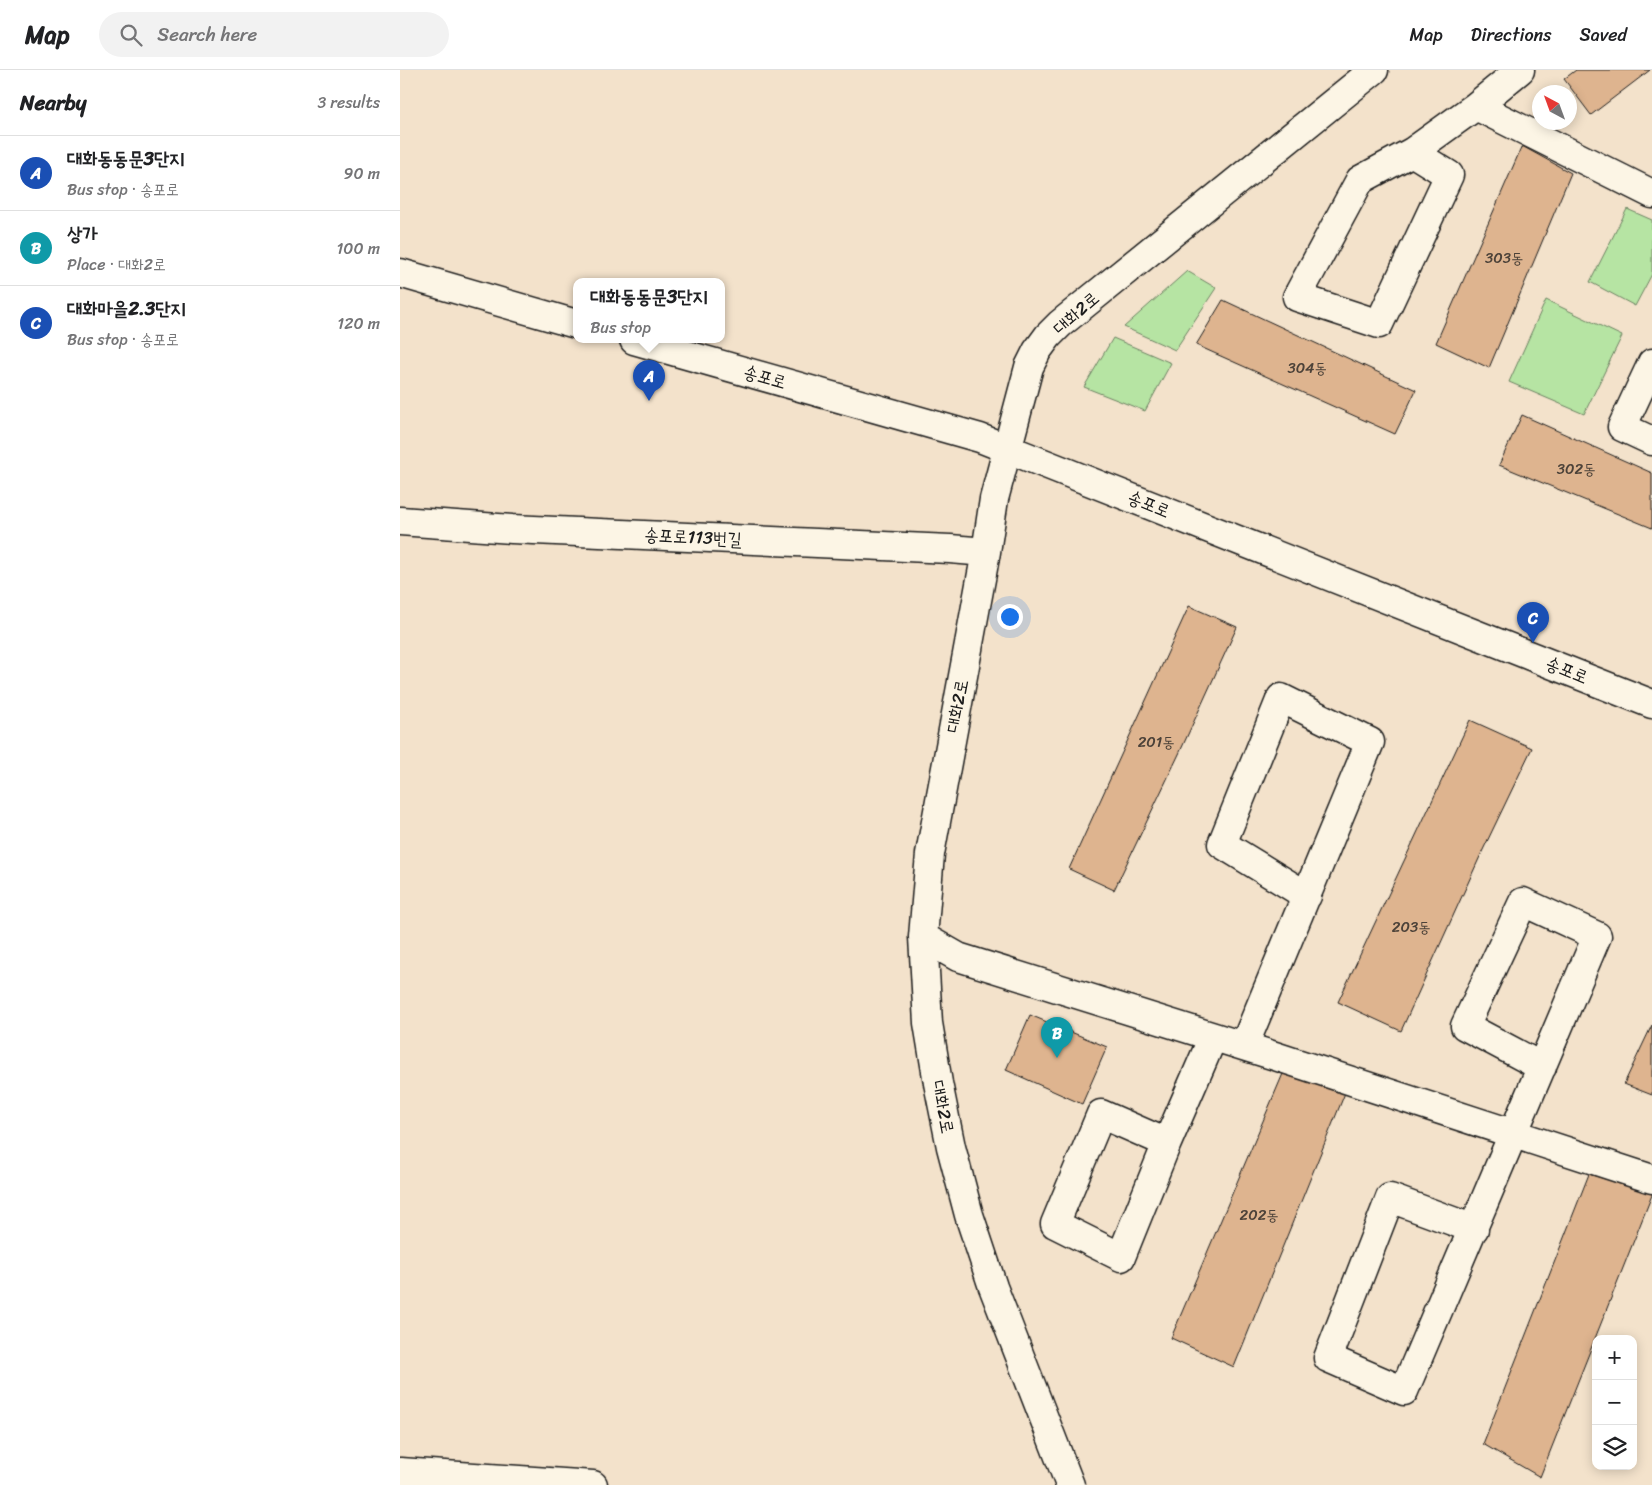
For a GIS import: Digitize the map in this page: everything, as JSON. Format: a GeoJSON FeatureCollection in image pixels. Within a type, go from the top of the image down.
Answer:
{"type":"FeatureCollection","features":[{"type":"Feature","properties":{"kind":"street","name":"대화2로"},"geometry":{"type":"LineString","coordinates":[[1070,1485],[993,1287],[966,1205],[951,1147],[928,1022],[923,937],[930,854],[986,552],[994,499],[1029,367],[1037,351],[1048,336],[1060,324],[1374,70]]}},
{"type":"Feature","properties":{"kind":"street"},"geometry":{"type":"LineString","coordinates":[[1412,152],[1449,175],[1379,324],[1297,296],[1360,180],[1412,152],[1476,106],[1520,70]]}},
{"type":"Feature","properties":{"kind":"street"},"geometry":{"type":"LineString","coordinates":[[1476,106],[1652,194]]}},
{"type":"Feature","properties":{"kind":"street"},"geometry":{"type":"LineString","coordinates":[[400,274],[573,323]]}},
{"type":"Feature","properties":{"kind":"street","name":"송포로"},"geometry":{"type":"LineString","coordinates":[[645,343],[980,438],[1652,704]]}},
{"type":"Feature","properties":{"kind":"street"},"geometry":{"type":"LineString","coordinates":[[1652,363],[1622,427],[1652,441]]}},
{"type":"Feature","properties":{"kind":"street","name":"송포로113번길"},"geometry":{"type":"LineString","coordinates":[[400,520],[512,529],[940,548],[986,552]]}},
{"type":"Feature","properties":{"kind":"street"},"geometry":{"type":"LineString","coordinates":[[1244,1046],[1307,896],[1370,742],[1281,698],[1222,844],[1307,896]]}},
{"type":"Feature","properties":{"kind":"street"},"geometry":{"type":"LineString","coordinates":[[1474,1229],[1390,1198],[1328,1358],[1404,1391],[1474,1229],[1597,936],[1523,902],[1466,1026],[1542,1067]]}},
{"type":"Feature","properties":{"kind":"street"},"geometry":{"type":"LineString","coordinates":[[923,937],[958,957],[1244,1046],[1652,1179]]}},
{"type":"Feature","properties":{"kind":"street"},"geometry":{"type":"LineString","coordinates":[[1167,1143],[1101,1114],[1055,1224],[1121,1257],[1167,1143],[1213,1037]]}},
{"type":"Feature","properties":{"kind":"street"},"geometry":{"type":"LineString","coordinates":[[400,1472],[593,1485]]}},
{"type":"Feature","properties":{"kind":"green space"},"geometry":{"type":"Polygon","coordinates":[[[1627,209],[1652,220],[1652,274],[1635,306],[1590,282],[1627,209]]]}},
{"type":"Feature","properties":{"kind":"green space"},"geometry":{"type":"Polygon","coordinates":[[[1187,271],[1216,288],[1175,350],[1124,327],[1187,271]]]}},
{"type":"Feature","properties":{"kind":"green space"},"geometry":{"type":"Polygon","coordinates":[[[1546,300],[1622,336],[1584,414],[1509,382],[1546,300]]]}},
{"type":"Feature","properties":{"kind":"green space"},"geometry":{"type":"Polygon","coordinates":[[[1113,338],[1171,363],[1145,411],[1084,387],[1113,338]]]}},
{"type":"Feature","properties":{"kind":"building"},"geometry":{"type":"Polygon","coordinates":[[[1576,70],[1650,70],[1591,115],[1577,96],[1577,85],[1568,85],[1564,79],[1576,70]]]}},
{"type":"Feature","properties":{"kind":"building"},"geometry":{"type":"Polygon","coordinates":[[[1522,146],[1571,173],[1489,368],[1436,343],[1522,146]]]}},
{"type":"Feature","properties":{"kind":"building"},"geometry":{"type":"Polygon","coordinates":[[[1223,300],[1416,390],[1395,434],[1196,345],[1223,300]]]}},
{"type":"Feature","properties":{"kind":"building"},"geometry":{"type":"Polygon","coordinates":[[[1522,415],[1652,473],[1652,528],[1499,465],[1522,415]]]}},
{"type":"Feature","properties":{"kind":"building"},"geometry":{"type":"Polygon","coordinates":[[[1189,606],[1237,627],[1114,890],[1069,869],[1189,606]]]}},
{"type":"Feature","properties":{"kind":"building"},"geometry":{"type":"Polygon","coordinates":[[[1470,720],[1532,748],[1482,852],[1401,1031],[1338,1002],[1470,720]]]}},
{"type":"Feature","properties":{"kind":"building"},"geometry":{"type":"Polygon","coordinates":[[[1030,1015],[1107,1047],[1082,1104],[1006,1070],[1030,1015]]]}},
{"type":"Feature","properties":{"kind":"building"},"geometry":{"type":"Polygon","coordinates":[[[1652,1025],[1652,1095],[1624,1084],[1652,1025]]]}},
{"type":"Feature","properties":{"kind":"building"},"geometry":{"type":"Polygon","coordinates":[[[1285,1069],[1345,1093],[1234,1367],[1171,1338],[1285,1069]]]}},
{"type":"Feature","properties":{"kind":"building"},"geometry":{"type":"Polygon","coordinates":[[[1589,1174],[1652,1193],[1596,1335],[1592,1335],[1592,1346],[1540,1477],[1483,1444],[1589,1174]]]}},
{"type":"Feature","properties":{"kind":"place","name":"대화동동문3단지"},"geometry":{"type":"Point","coordinates":[649,401]}},
{"type":"Feature","properties":{"kind":"place","name":"대화마을2.3단지"},"geometry":{"type":"Point","coordinates":[1533,643]}},
{"type":"Feature","properties":{"kind":"place","name":"상가"},"geometry":{"type":"Point","coordinates":[1057,1058]}}]}
